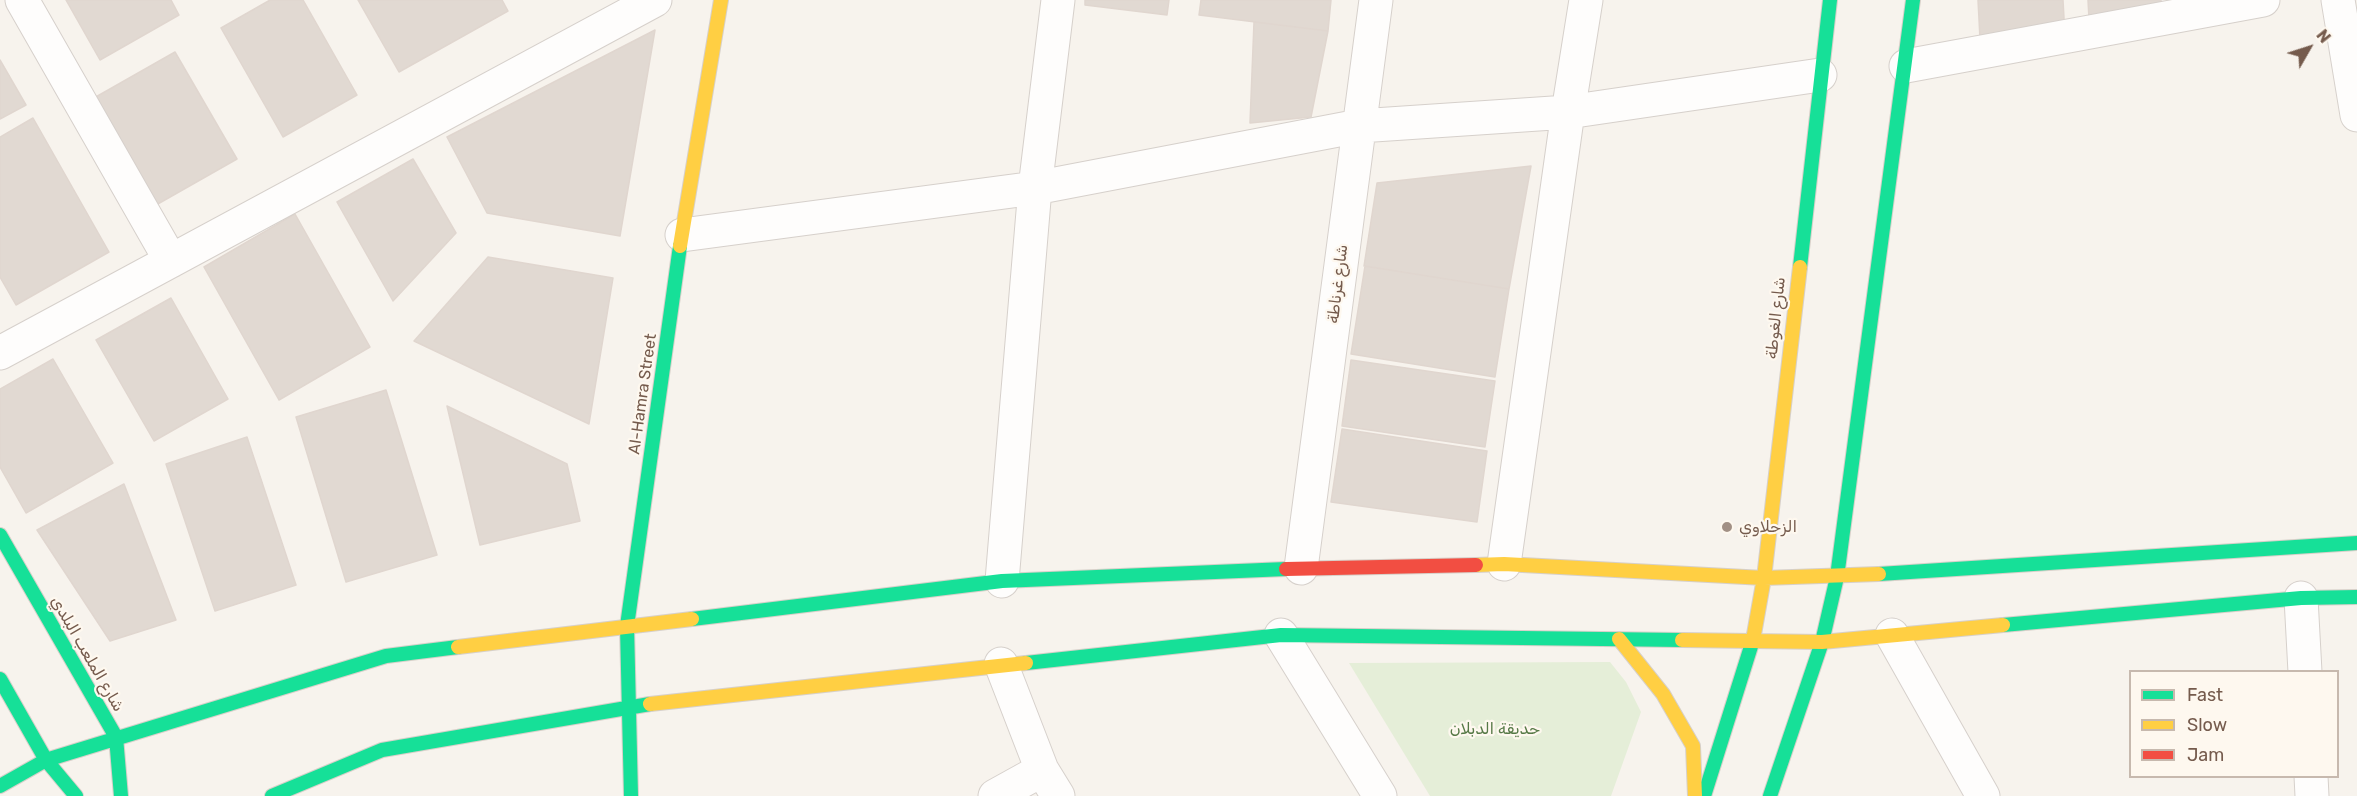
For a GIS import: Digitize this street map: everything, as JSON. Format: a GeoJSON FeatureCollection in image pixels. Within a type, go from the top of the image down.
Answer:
{"type":"FeatureCollection","features":[{"type":"Feature","properties":{"kind":"main road","name":"Al-Hamra Street"},"geometry":{"type":"LineString","coordinates":[[631,796],[627,626],[682,235],[721,0]]}},
{"type":"Feature","properties":{"kind":"main road","name":"شارع الغوطة"},"geometry":{"type":"LineString","coordinates":[[1704,796],[1753,640],[1764,578],[1830,0]]}},
{"type":"Feature","properties":{"kind":"main road"},"geometry":{"type":"LineString","coordinates":[[1770,796],[1822,642],[1837,577],[1913,0]]}},
{"type":"Feature","properties":{"kind":"main road","name":"شارع الملعب البلدي"},"geometry":{"type":"LineString","coordinates":[[0,535],[116,738],[122,796]]}},
{"type":"Feature","properties":{"kind":"main road"},"geometry":{"type":"LineString","coordinates":[[0,786],[46,760],[386,656],[1002,581],[1301,568],[1504,564],[1764,578],[1837,577],[2357,543]]}},
{"type":"Feature","properties":{"kind":"main road"},"geometry":{"type":"LineString","coordinates":[[272,796],[382,750],[629,706],[1281,635],[1822,642],[2301,598],[2357,597]]}},
{"type":"Feature","properties":{"kind":"main road"},"geometry":{"type":"LineString","coordinates":[[1619,639],[1663,694],[1693,746],[1695,796]]}},
{"type":"Feature","properties":{"kind":"main road"},"geometry":{"type":"LineString","coordinates":[[0,679],[46,760],[76,796]]}},
{"type":"Feature","properties":{"kind":"street"},"geometry":{"type":"LineString","coordinates":[[22,0],[171,261]]}},
{"type":"Feature","properties":{"kind":"street"},"geometry":{"type":"LineString","coordinates":[[0,353],[655,0]]}},
{"type":"Feature","properties":{"kind":"street"},"geometry":{"type":"LineString","coordinates":[[1002,581],[1035,188],[1058,0]]}},
{"type":"Feature","properties":{"kind":"street","name":"شارع غرناطة"},"geometry":{"type":"LineString","coordinates":[[1301,568],[1376,0]]}},
{"type":"Feature","properties":{"kind":"street"},"geometry":{"type":"LineString","coordinates":[[1504,564],[1586,0]]}},
{"type":"Feature","properties":{"kind":"street"},"geometry":{"type":"LineString","coordinates":[[1906,66],[2263,0]]}},
{"type":"Feature","properties":{"kind":"street"},"geometry":{"type":"LineString","coordinates":[[2338,0],[2357,115]]}},
{"type":"Feature","properties":{"kind":"street"},"geometry":{"type":"LineString","coordinates":[[682,235],[1035,188],[1359,126],[1568,112],[1820,75]]}},
{"type":"Feature","properties":{"kind":"street"},"geometry":{"type":"LineString","coordinates":[[2301,598],[2305,670]]}},
{"type":"Feature","properties":{"kind":"street"},"geometry":{"type":"LineString","coordinates":[[1281,635],[1380,796]]}},
{"type":"Feature","properties":{"kind":"street"},"geometry":{"type":"LineString","coordinates":[[1892,635],[1983,796]]}},
{"type":"Feature","properties":{"kind":"street"},"geometry":{"type":"LineString","coordinates":[[994,796],[1050,783],[1001,664]]}},
{"type":"Feature","properties":{"kind":"street"},"geometry":{"type":"LineString","coordinates":[[2311,778],[2312,796]]}},
{"type":"Feature","properties":{"kind":"green space","name":"حديقة الدبلان"},"geometry":{"type":"Polygon","coordinates":[[[1610,662],[1626,682],[1641,712],[1611,796],[1430,796],[1349,663],[1610,662]]]}},
{"type":"Feature","properties":{"kind":"building"},"geometry":{"type":"Polygon","coordinates":[[[66,0],[171,0],[179,15],[100,60],[66,0]]]}},
{"type":"Feature","properties":{"kind":"building"},"geometry":{"type":"Polygon","coordinates":[[[270,0],[303,0],[357,95],[283,137],[221,28],[270,0]]]}},
{"type":"Feature","properties":{"kind":"building"},"geometry":{"type":"Polygon","coordinates":[[[358,0],[502,0],[508,11],[399,72],[358,0]]]}},
{"type":"Feature","properties":{"kind":"building"},"geometry":{"type":"Polygon","coordinates":[[[1085,0],[1169,0],[1167,15],[1085,5],[1085,0]]]}},
{"type":"Feature","properties":{"kind":"building"},"geometry":{"type":"Polygon","coordinates":[[[1201,0],[1331,0],[1328,31],[1199,15],[1201,0]]]}},
{"type":"Feature","properties":{"kind":"building"},"geometry":{"type":"Polygon","coordinates":[[[1978,0],[2063,0],[2065,36],[1980,39],[1978,0]]]}},
{"type":"Feature","properties":{"kind":"building"},"geometry":{"type":"Polygon","coordinates":[[[2088,0],[2161,0],[2161,16],[2089,19],[2088,0]]]}},
{"type":"Feature","properties":{"kind":"building"},"geometry":{"type":"Polygon","coordinates":[[[1254,22],[1328,31],[1311,117],[1250,123],[1254,22]]]}},
{"type":"Feature","properties":{"kind":"building"},"geometry":{"type":"Polygon","coordinates":[[[655,30],[620,236],[487,213],[447,137],[655,30]]]}},
{"type":"Feature","properties":{"kind":"building"},"geometry":{"type":"Polygon","coordinates":[[[175,52],[237,159],[156,205],[94,98],[175,52]]]}},
{"type":"Feature","properties":{"kind":"building"},"geometry":{"type":"Polygon","coordinates":[[[0,60],[26,105],[0,119],[0,60]]]}},
{"type":"Feature","properties":{"kind":"building"},"geometry":{"type":"Polygon","coordinates":[[[33,118],[109,252],[16,305],[0,277],[0,137],[33,118]]]}},
{"type":"Feature","properties":{"kind":"building"},"geometry":{"type":"Polygon","coordinates":[[[413,159],[456,233],[393,301],[337,202],[413,159]]]}},
{"type":"Feature","properties":{"kind":"building"},"geometry":{"type":"Polygon","coordinates":[[[1531,166],[1509,289],[1364,266],[1377,183],[1531,166]]]}},
{"type":"Feature","properties":{"kind":"building"},"geometry":{"type":"Polygon","coordinates":[[[295,214],[370,347],[279,400],[204,267],[295,214]]]}},
{"type":"Feature","properties":{"kind":"building"},"geometry":{"type":"Polygon","coordinates":[[[488,257],[613,278],[589,424],[414,341],[488,257]]]}},
{"type":"Feature","properties":{"kind":"building"},"geometry":{"type":"Polygon","coordinates":[[[1365,266],[1509,289],[1495,377],[1351,354],[1365,266]]]}},
{"type":"Feature","properties":{"kind":"building"},"geometry":{"type":"Polygon","coordinates":[[[171,298],[228,399],[154,441],[96,340],[171,298]]]}},
{"type":"Feature","properties":{"kind":"building"},"geometry":{"type":"Polygon","coordinates":[[[53,359],[113,463],[26,513],[0,467],[0,389],[53,359]]]}},
{"type":"Feature","properties":{"kind":"building"},"geometry":{"type":"Polygon","coordinates":[[[1351,360],[1495,381],[1485,447],[1342,426],[1351,360]]]}},
{"type":"Feature","properties":{"kind":"building"},"geometry":{"type":"Polygon","coordinates":[[[386,390],[437,555],[346,582],[296,417],[386,390]]]}},
{"type":"Feature","properties":{"kind":"building"},"geometry":{"type":"Polygon","coordinates":[[[447,406],[567,464],[580,521],[480,545],[447,406]]]}},
{"type":"Feature","properties":{"kind":"building"},"geometry":{"type":"Polygon","coordinates":[[[1342,429],[1487,451],[1477,522],[1331,502],[1342,429]]]}},
{"type":"Feature","properties":{"kind":"building"},"geometry":{"type":"Polygon","coordinates":[[[247,437],[296,585],[215,611],[166,464],[247,437]]]}},
{"type":"Feature","properties":{"kind":"building"},"geometry":{"type":"Polygon","coordinates":[[[124,484],[176,620],[110,641],[37,530],[124,484]]]}},
{"type":"Feature","properties":{"kind":"traffic: fast"},"geometry":{"type":"LineString","coordinates":[[1800,267],[1830,0]]}},
{"type":"Feature","properties":{"kind":"traffic: fast"},"geometry":{"type":"LineString","coordinates":[[1822,642],[1837,577],[1913,0]]}},
{"type":"Feature","properties":{"kind":"traffic: fast"},"geometry":{"type":"LineString","coordinates":[[631,796],[627,626],[680,246]]}},
{"type":"Feature","properties":{"kind":"traffic: fast"},"geometry":{"type":"LineString","coordinates":[[0,535],[116,737],[121,796]]}},
{"type":"Feature","properties":{"kind":"traffic: fast"},"geometry":{"type":"LineString","coordinates":[[1879,574],[2357,543]]}},
{"type":"Feature","properties":{"kind":"traffic: fast"},"geometry":{"type":"LineString","coordinates":[[692,619],[1002,581],[1286,569]]}},
{"type":"Feature","properties":{"kind":"traffic: fast"},"geometry":{"type":"LineString","coordinates":[[2003,625],[2301,598],[2357,597]]}},
{"type":"Feature","properties":{"kind":"traffic: fast"},"geometry":{"type":"LineString","coordinates":[[1026,663],[1281,635],[1682,640]]}},
{"type":"Feature","properties":{"kind":"traffic: fast"},"geometry":{"type":"LineString","coordinates":[[1704,796],[1753,640]]}},
{"type":"Feature","properties":{"kind":"traffic: fast"},"geometry":{"type":"LineString","coordinates":[[1770,796],[1822,642]]}},
{"type":"Feature","properties":{"kind":"traffic: fast"},"geometry":{"type":"LineString","coordinates":[[0,786],[46,760],[386,656],[458,647]]}},
{"type":"Feature","properties":{"kind":"traffic: fast"},"geometry":{"type":"LineString","coordinates":[[0,679],[46,760],[76,796]]}},
{"type":"Feature","properties":{"kind":"traffic: fast"},"geometry":{"type":"LineString","coordinates":[[272,796],[382,750],[650,704]]}},
{"type":"Feature","properties":{"kind":"traffic: slow"},"geometry":{"type":"LineString","coordinates":[[680,246],[721,0]]}},
{"type":"Feature","properties":{"kind":"traffic: slow"},"geometry":{"type":"LineString","coordinates":[[1753,640],[1764,578],[1800,267]]}},
{"type":"Feature","properties":{"kind":"traffic: slow"},"geometry":{"type":"LineString","coordinates":[[1476,565],[1504,564],[1764,578],[1879,574]]}},
{"type":"Feature","properties":{"kind":"traffic: slow"},"geometry":{"type":"LineString","coordinates":[[458,647],[692,619]]}},
{"type":"Feature","properties":{"kind":"traffic: slow"},"geometry":{"type":"LineString","coordinates":[[1682,640],[1822,642],[2003,625]]}},
{"type":"Feature","properties":{"kind":"traffic: slow"},"geometry":{"type":"LineString","coordinates":[[1619,639],[1663,694],[1693,746],[1695,796]]}},
{"type":"Feature","properties":{"kind":"traffic: slow"},"geometry":{"type":"LineString","coordinates":[[650,704],[1026,663]]}},
{"type":"Feature","properties":{"kind":"traffic: jam"},"geometry":{"type":"LineString","coordinates":[[1286,569],[1476,565]]}},
{"type":"Feature","properties":{"kind":"place","name":"الزحلاوي"},"geometry":{"type":"Point","coordinates":[1727,527]}}]}
